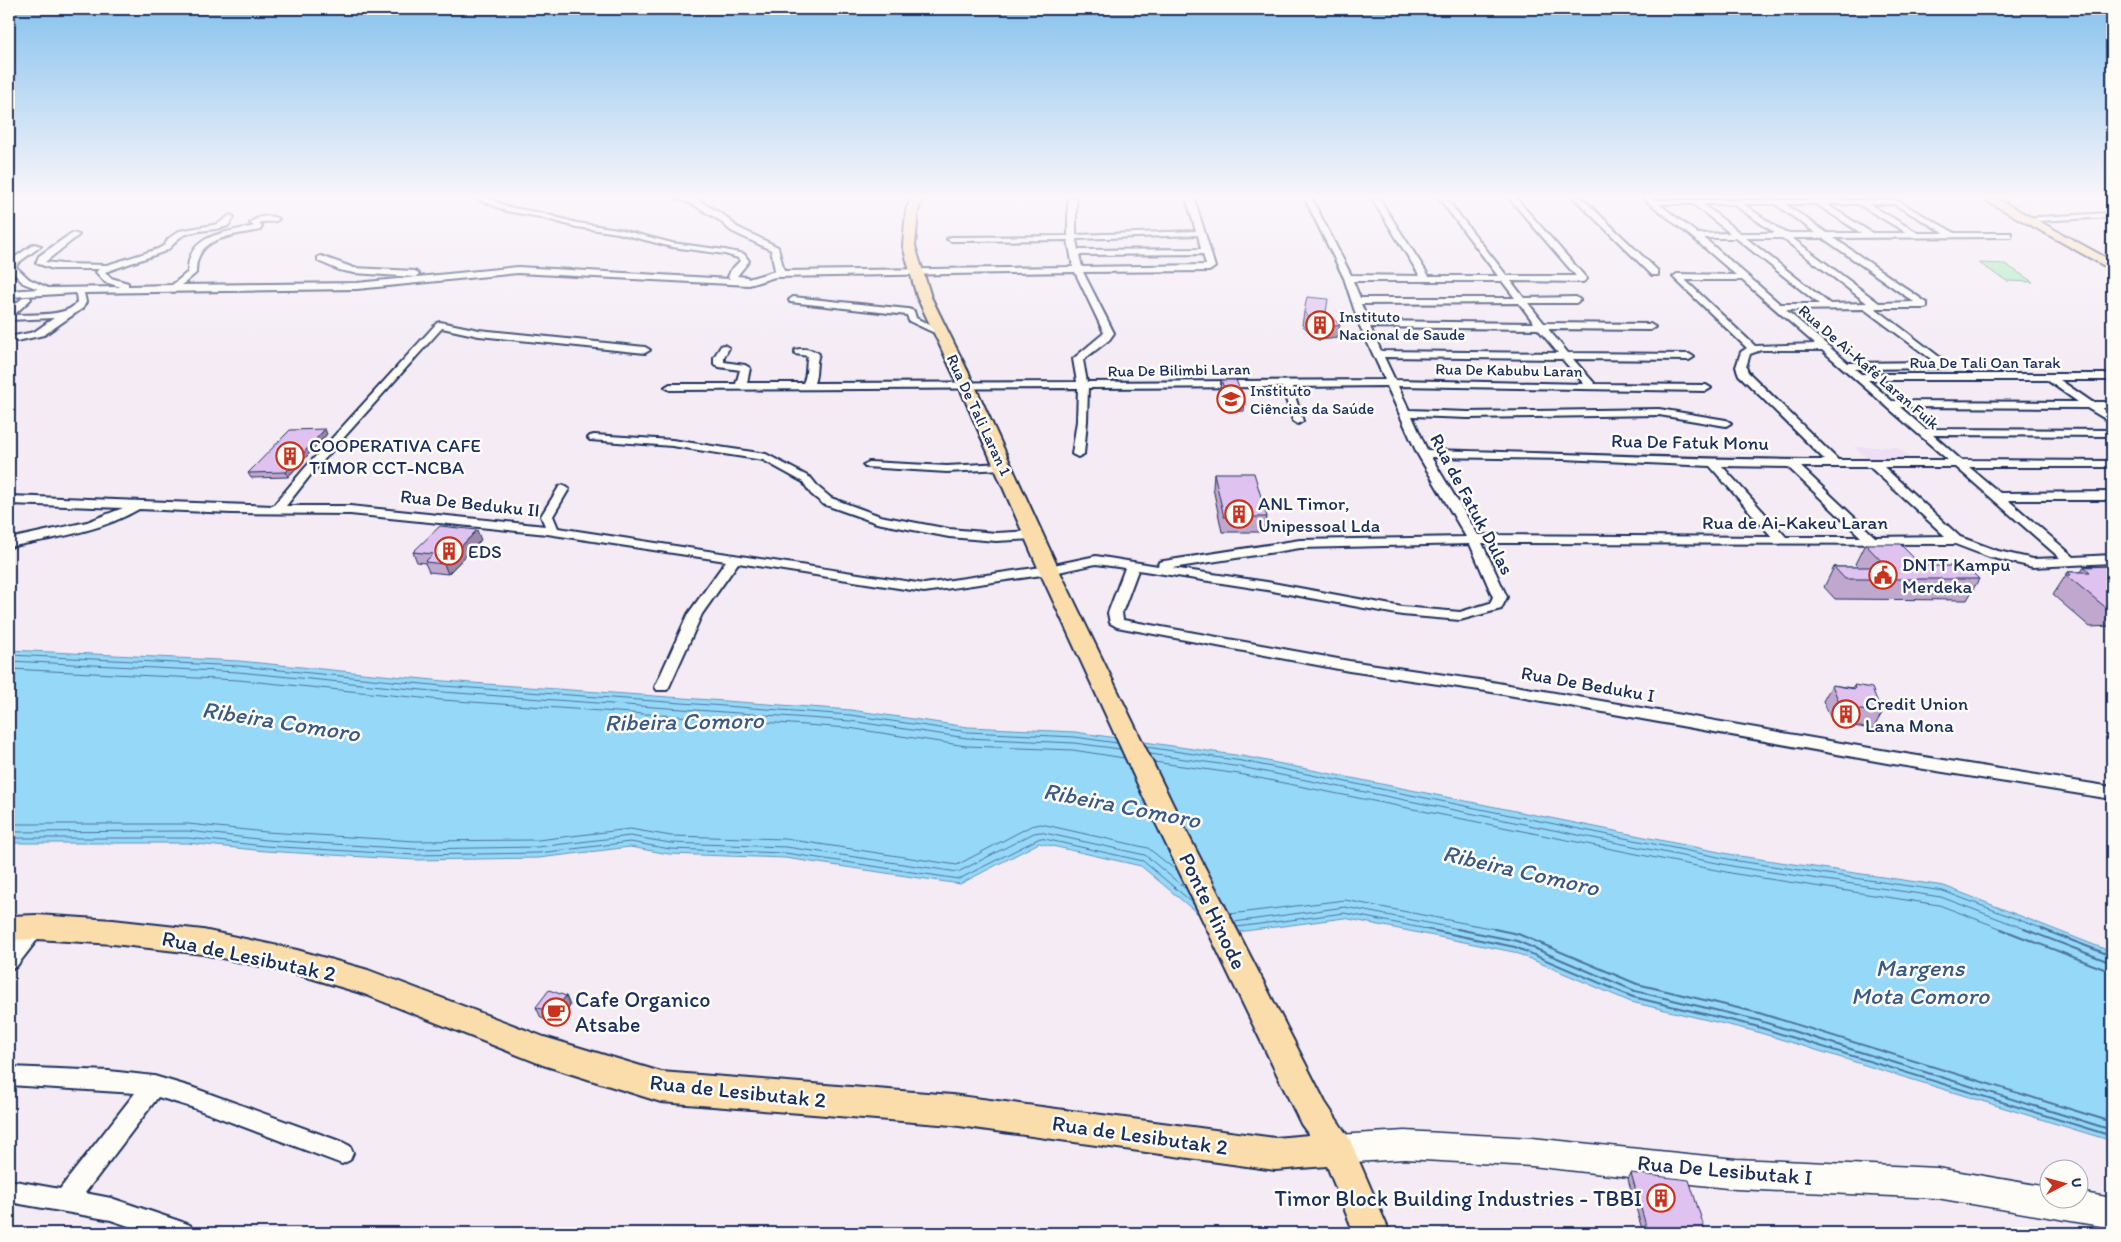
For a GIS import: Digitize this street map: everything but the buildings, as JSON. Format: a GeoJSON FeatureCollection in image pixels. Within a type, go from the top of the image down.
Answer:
{"type":"FeatureCollection","features":[{"type":"Feature","properties":{"kind":"main road","name":"Rua De Tali Laran 1"},"geometry":{"type":"LineString","coordinates":[[911,255],[924,297],[1076,626]]}},
{"type":"Feature","properties":{"kind":"main road"},"geometry":{"type":"LineString","coordinates":[[2091,255],[2112,266]]}},
{"type":"Feature","properties":{"kind":"main road","name":"Ponte Hinode"},"geometry":{"type":"LineString","coordinates":[[1076,626],[1164,813],[1313,1113],[1337,1149],[1372,1233]]}},
{"type":"Feature","properties":{"kind":"main road","name":"Rua de Lesibutak 2"},"geometry":{"type":"LineString","coordinates":[[23,928],[113,932],[203,942],[297,962],[368,984],[543,1051],[661,1087],[952,1110],[1275,1154],[1337,1149]]}},
{"type":"Feature","properties":{"kind":"street"},"geometry":{"type":"LineString","coordinates":[[24,255],[14,262],[12,267],[22,278],[30,284],[56,290]]}},
{"type":"Feature","properties":{"kind":"street"},"geometry":{"type":"LineString","coordinates":[[46,255],[42,258],[40,263],[52,267],[86,265],[105,267],[126,263],[149,255]]}},
{"type":"Feature","properties":{"kind":"street"},"geometry":{"type":"LineString","coordinates":[[174,288],[192,273],[194,255]]}},
{"type":"Feature","properties":{"kind":"street"},"geometry":{"type":"LineString","coordinates":[[737,255],[741,256],[745,261],[734,272],[732,277],[737,280],[780,272],[1209,268],[1211,267],[1207,255]]}},
{"type":"Feature","properties":{"kind":"street"},"geometry":{"type":"LineString","coordinates":[[776,255],[780,272]]}},
{"type":"Feature","properties":{"kind":"street"},"geometry":{"type":"LineString","coordinates":[[1075,255],[1078,270],[1109,333],[1106,338],[1088,350],[1078,360],[1083,386],[1082,421],[1078,454]]}},
{"type":"Feature","properties":{"kind":"street","name":"Rua de Fatuk Dulas"},"geometry":{"type":"LineString","coordinates":[[924,588],[1049,570],[1096,560],[1266,586],[1402,611],[1460,616],[1496,606],[1500,597],[1474,539],[1423,454],[1364,324],[1348,278],[1336,255]]}},
{"type":"Feature","properties":{"kind":"street"},"geometry":{"type":"LineString","coordinates":[[1410,255],[1425,278]]}},
{"type":"Feature","properties":{"kind":"street","name":"Rua De Kabubu Laran"},"geometry":{"type":"LineString","coordinates":[[1487,255],[1564,356],[1592,387]]}},
{"type":"Feature","properties":{"kind":"street"},"geometry":{"type":"LineString","coordinates":[[1348,278],[1583,279],[1562,255]]}},
{"type":"Feature","properties":{"kind":"street"},"geometry":{"type":"LineString","coordinates":[[1636,255],[1655,273]]}},
{"type":"Feature","properties":{"kind":"street","name":"Rua De Ai-Kafé Laran Fuik"},"geometry":{"type":"LineString","coordinates":[[1717,255],[2072,562]]}},
{"type":"Feature","properties":{"kind":"street"},"geometry":{"type":"LineString","coordinates":[[1764,255],[1829,307]]}},
{"type":"Feature","properties":{"kind":"street"},"geometry":{"type":"LineString","coordinates":[[1809,255],[1877,306]]}},
{"type":"Feature","properties":{"kind":"street"},"geometry":{"type":"LineString","coordinates":[[1777,307],[1924,305],[1853,255]]}},
{"type":"Feature","properties":{"kind":"street"},"geometry":{"type":"LineString","coordinates":[[321,259],[330,260],[344,269],[357,271],[453,276]]}},
{"type":"Feature","properties":{"kind":"street"},"geometry":{"type":"LineString","coordinates":[[105,267],[100,272],[108,280],[142,289]]}},
{"type":"Feature","properties":{"kind":"street"},"geometry":{"type":"LineString","coordinates":[[10,298],[56,290],[317,288],[518,270],[734,282],[749,282],[780,272]]}},
{"type":"Feature","properties":{"kind":"street"},"geometry":{"type":"LineString","coordinates":[[1742,278],[1677,277],[1753,349]]}},
{"type":"Feature","properties":{"kind":"street"},"geometry":{"type":"LineString","coordinates":[[56,290],[27,299],[10,312],[11,319],[75,312],[82,298],[78,290]]}},
{"type":"Feature","properties":{"kind":"street"},"geometry":{"type":"LineString","coordinates":[[10,298],[27,299]]}},
{"type":"Feature","properties":{"kind":"street"},"geometry":{"type":"LineString","coordinates":[[793,300],[908,312],[911,313],[912,319],[941,333]]}},
{"type":"Feature","properties":{"kind":"street"},"geometry":{"type":"LineString","coordinates":[[1356,302],[1576,300]]}},
{"type":"Feature","properties":{"kind":"street"},"geometry":{"type":"LineString","coordinates":[[1846,366],[1945,365],[1866,306]]}},
{"type":"Feature","properties":{"kind":"street"},"geometry":{"type":"LineString","coordinates":[[17,338],[41,334],[68,314]]}},
{"type":"Feature","properties":{"kind":"street"},"geometry":{"type":"LineString","coordinates":[[1364,324],[1650,327]]}},
{"type":"Feature","properties":{"kind":"street"},"geometry":{"type":"LineString","coordinates":[[277,509],[440,325],[479,333],[645,350]]}},
{"type":"Feature","properties":{"kind":"street"},"geometry":{"type":"LineString","coordinates":[[1823,347],[1760,347],[1746,352],[1740,367],[1743,373],[1834,462]]}},
{"type":"Feature","properties":{"kind":"street"},"geometry":{"type":"LineString","coordinates":[[724,348],[719,357],[719,364],[745,368],[741,386]]}},
{"type":"Feature","properties":{"kind":"street"},"geometry":{"type":"LineString","coordinates":[[798,352],[814,354],[811,362],[814,367],[813,375],[807,386]]}},
{"type":"Feature","properties":{"kind":"street"},"geometry":{"type":"LineString","coordinates":[[1379,354],[1689,357]]}},
{"type":"Feature","properties":{"kind":"street"},"geometry":{"type":"LineString","coordinates":[[2048,376],[2112,420]]}},
{"type":"Feature","properties":{"kind":"street","name":"Rua De Tali Oan Tarak"},"geometry":{"type":"LineString","coordinates":[[1858,377],[2112,377]]}},
{"type":"Feature","properties":{"kind":"street","name":"Rua De Kabubu Laran"},"geometry":{"type":"LineString","coordinates":[[1392,383],[1592,387]]}},
{"type":"Feature","properties":{"kind":"street","name":"Rua De Bilimbi Laran"},"geometry":{"type":"LineString","coordinates":[[966,386],[1392,383]]}},
{"type":"Feature","properties":{"kind":"street"},"geometry":{"type":"LineString","coordinates":[[1286,384],[1298,421]]}},
{"type":"Feature","properties":{"kind":"street"},"geometry":{"type":"LineString","coordinates":[[670,387],[966,386]]}},
{"type":"Feature","properties":{"kind":"street"},"geometry":{"type":"LineString","coordinates":[[1592,387],[1706,388]]}},
{"type":"Feature","properties":{"kind":"street"},"geometry":{"type":"LineString","coordinates":[[1890,404],[2112,406]]}},
{"type":"Feature","properties":{"kind":"street"},"geometry":{"type":"LineString","coordinates":[[1406,413],[1468,415],[1659,412],[1726,423]]}},
{"type":"Feature","properties":{"kind":"street"},"geometry":{"type":"LineString","coordinates":[[1922,432],[2112,433]]}},
{"type":"Feature","properties":{"kind":"street"},"geometry":{"type":"LineString","coordinates":[[594,438],[672,443],[766,457],[807,480],[814,491],[826,501],[877,519],[949,533],[996,537],[1033,535]]}},
{"type":"Feature","properties":{"kind":"street","name":"Rua De Fatuk Monu"},"geometry":{"type":"LineString","coordinates":[[1423,454],[1564,456],[1713,463],[2112,464]]}},
{"type":"Feature","properties":{"kind":"street"},"geometry":{"type":"LineString","coordinates":[[1790,462],[1872,541]]}},
{"type":"Feature","properties":{"kind":"street"},"geometry":{"type":"LineString","coordinates":[[1713,463],[1783,541]]}},
{"type":"Feature","properties":{"kind":"street"},"geometry":{"type":"LineString","coordinates":[[1873,463],[1956,540]]}},
{"type":"Feature","properties":{"kind":"street"},"geometry":{"type":"LineString","coordinates":[[869,465],[947,469],[1002,466]]}},
{"type":"Feature","properties":{"kind":"street"},"geometry":{"type":"LineString","coordinates":[[553,531],[546,516],[563,489]]}},
{"type":"Feature","properties":{"kind":"street"},"geometry":{"type":"LineString","coordinates":[[1997,497],[2112,496]]}},
{"type":"Feature","properties":{"kind":"street","name":"Rua De Beduku II"},"geometry":{"type":"LineString","coordinates":[[9,500],[135,506],[350,510],[553,531],[924,588]]}},
{"type":"Feature","properties":{"kind":"street"},"geometry":{"type":"LineString","coordinates":[[9,543],[123,515],[135,506]]}},
{"type":"Feature","properties":{"kind":"street","name":"Rua de Ai-Kakeu Laran"},"geometry":{"type":"LineString","coordinates":[[1141,566],[1300,544],[1464,541],[1474,539],[1956,540],[1994,554],[2033,563],[2112,558]]}},
{"type":"Feature","properties":{"kind":"street"},"geometry":{"type":"LineString","coordinates":[[662,687],[695,614],[734,559]]}},
{"type":"Feature","properties":{"kind":"street","name":"Rua De Beduku I"},"geometry":{"type":"LineString","coordinates":[[1141,566],[1115,613],[1117,623],[1349,666],[1486,686],[1887,757],[2112,793]]}},
{"type":"Feature","properties":{"kind":"street"},"geometry":{"type":"LineString","coordinates":[[9,961],[23,928]]}},
{"type":"Feature","properties":{"kind":"street"},"geometry":{"type":"LineString","coordinates":[[9,1076],[109,1081],[154,1086],[190,1097],[342,1153]]}},
{"type":"Feature","properties":{"kind":"street"},"geometry":{"type":"LineString","coordinates":[[64,1202],[154,1086]]}},
{"type":"Feature","properties":{"kind":"street","name":"Rua De Lesibutak I"},"geometry":{"type":"LineString","coordinates":[[1337,1149],[1405,1145],[1532,1152],[1736,1174],[1937,1183],[2112,1213]]}},
{"type":"Feature","properties":{"kind":"street"},"geometry":{"type":"LineString","coordinates":[[9,1191],[111,1209],[182,1233]]}},
{"type":"Feature","properties":{"kind":"shaded area"},"geometry":{"type":"Polygon","coordinates":[[[1854,447],[1897,447],[1912,459],[1869,460],[1854,447]]]}},
{"type":"Feature","properties":{"kind":"green space"},"geometry":{"type":"Polygon","coordinates":[[[1979,263],[2005,264],[2033,282],[2007,281],[1979,263]]]}},
{"type":"Feature","properties":{"kind":"water","name":"Margens Mota Comoro"},"geometry":{"type":"Polygon","coordinates":[[[9,650],[239,661],[444,681],[851,710],[968,727],[1075,732],[1242,756],[1739,856],[1944,886],[2112,952],[2112,1141],[1754,1031],[1631,1002],[1514,952],[1344,918],[1222,934],[1141,866],[1039,843],[960,884],[785,858],[669,854],[630,847],[539,858],[415,860],[265,851],[187,843],[9,843],[9,650]]]}},
{"type":"Feature","properties":{"kind":"place","name":"Instituto Nacional de Saude"},"geometry":{"type":"Point","coordinates":[1320,325]}},
{"type":"Feature","properties":{"kind":"place","name":"Instituto Ciências da Saúde"},"geometry":{"type":"Point","coordinates":[1231,399]}},
{"type":"Feature","properties":{"kind":"place","name":"COOPERATIVA CAFE TIMOR CCT-NCBA"},"geometry":{"type":"Point","coordinates":[290,456]}},
{"type":"Feature","properties":{"kind":"place","name":"ANL Timor, Unipessoal Lda"},"geometry":{"type":"Point","coordinates":[1239,514]}},
{"type":"Feature","properties":{"kind":"place","name":"EDS"},"geometry":{"type":"Point","coordinates":[449,551]}},
{"type":"Feature","properties":{"kind":"place","name":"DNTT Kampu Merdeka"},"geometry":{"type":"Point","coordinates":[1883,575]}},
{"type":"Feature","properties":{"kind":"place","name":"Credit Union Lana Mona"},"geometry":{"type":"Point","coordinates":[1846,714]}},
{"type":"Feature","properties":{"kind":"place","name":"Cafe Organico Atsabe"},"geometry":{"type":"Point","coordinates":[556,1012]}},
{"type":"Feature","properties":{"kind":"place","name":"Timor Block Building Industries - TBBI"},"geometry":{"type":"Point","coordinates":[1661,1198]}},
{"type":"Feature","properties":{"kind":"water label","name":"Ribeira Comoro"},"geometry":{"type":"Point","coordinates":[281,721]}},
{"type":"Feature","properties":{"kind":"water label","name":"Ribeira Comoro"},"geometry":{"type":"Point","coordinates":[684,721]}},
{"type":"Feature","properties":{"kind":"water label","name":"Ribeira Comoro"},"geometry":{"type":"Point","coordinates":[1122,805]}},
{"type":"Feature","properties":{"kind":"water label","name":"Ribeira Comoro"},"geometry":{"type":"Point","coordinates":[1521,870]}}]}
